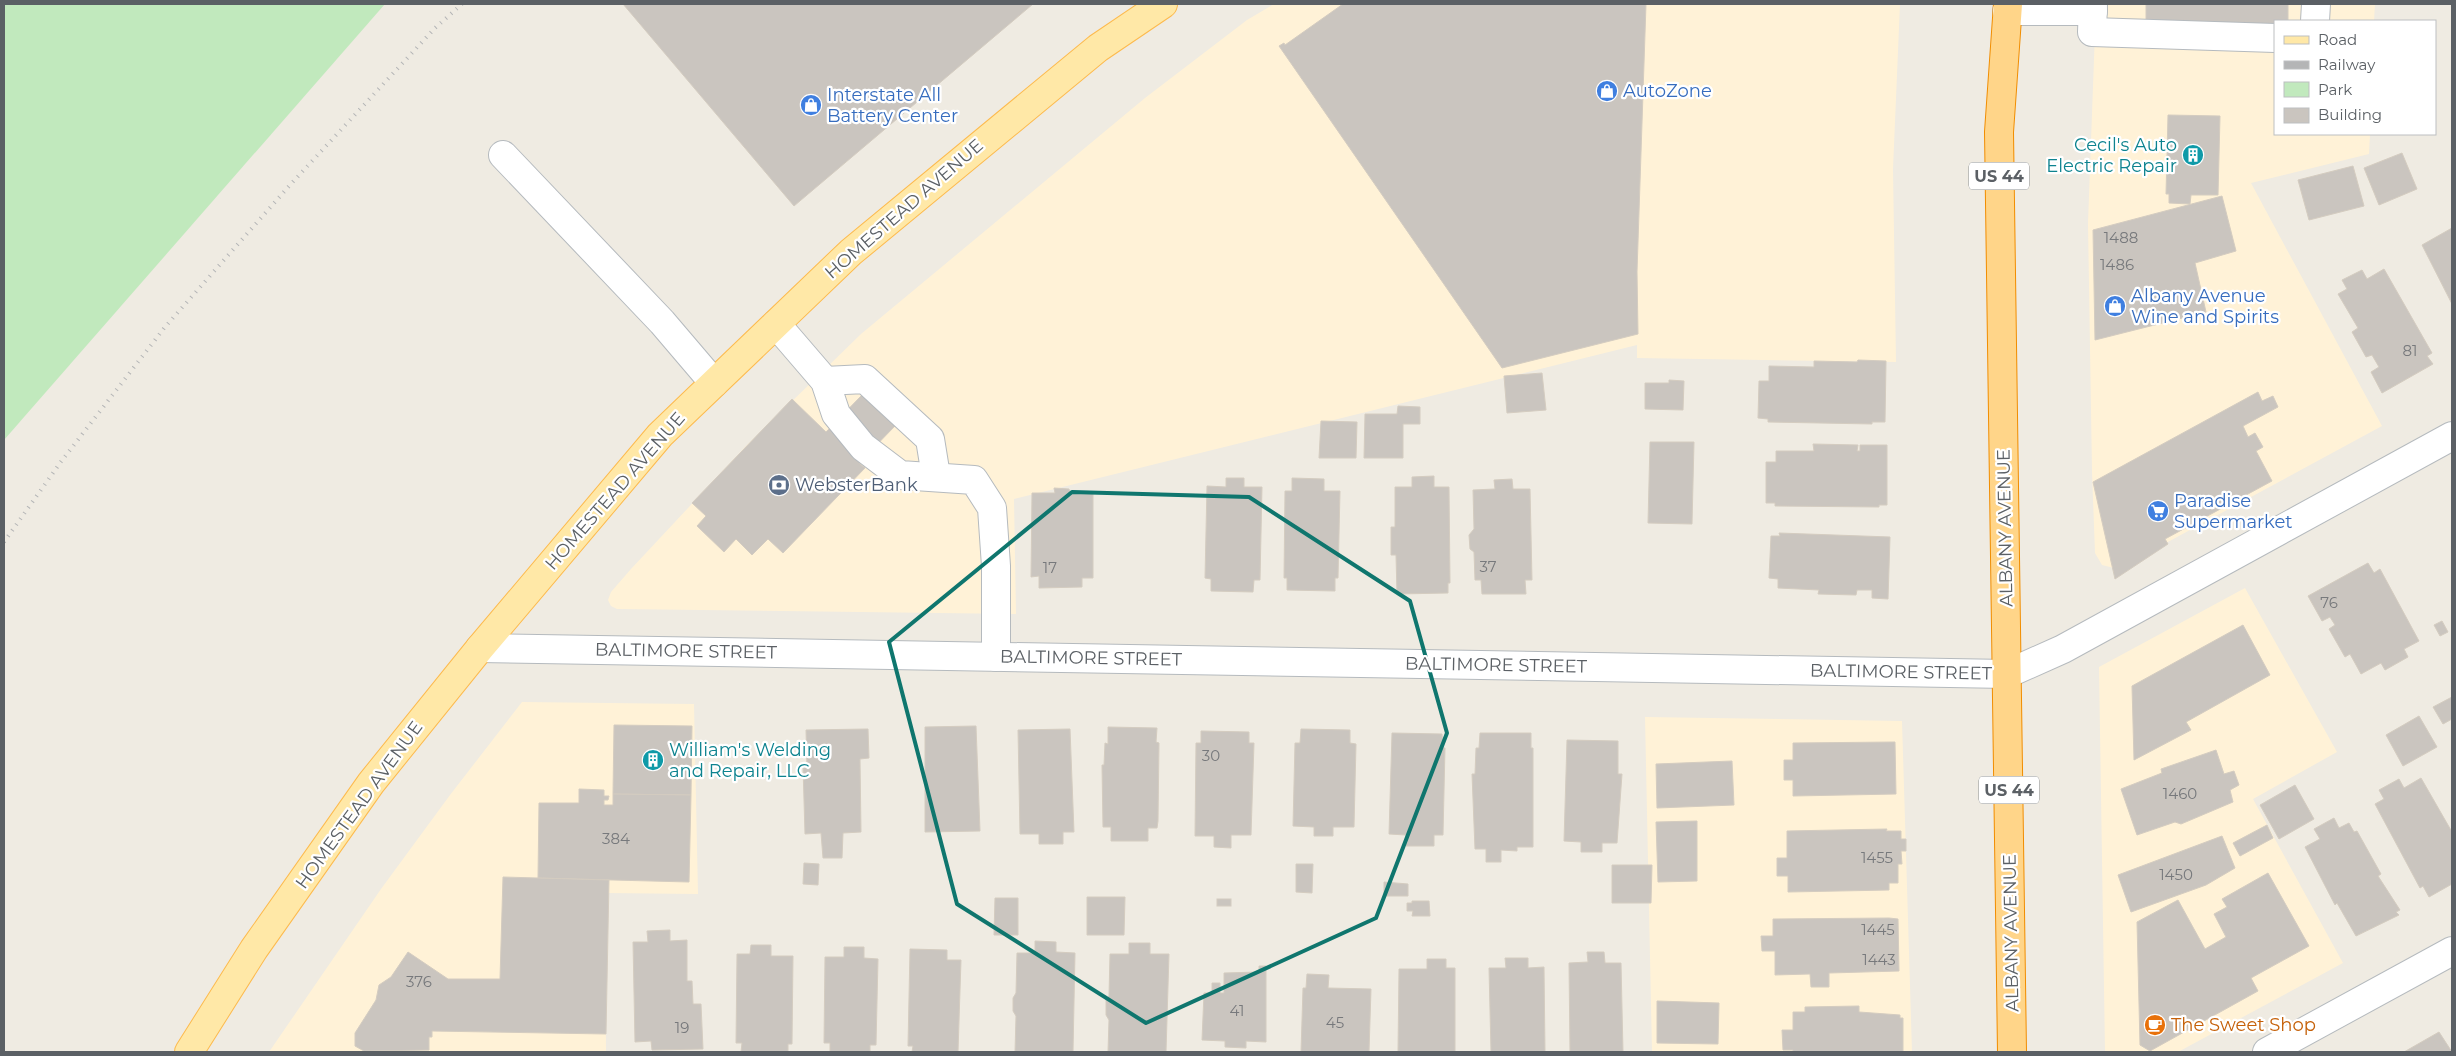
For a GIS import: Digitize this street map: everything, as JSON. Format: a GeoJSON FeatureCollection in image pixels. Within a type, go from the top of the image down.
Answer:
{"type":"FeatureCollection","features":[{"type":"Feature","properties":{"kind":"highway","name":"ALBANY AVENUE"},"geometry":{"type":"LineString","coordinates":[[2007,7],[1999,132],[2012,1052]]}},
{"type":"Feature","properties":{"kind":"main road","name":"HOMESTEAD AVENUE"},"geometry":{"type":"LineString","coordinates":[[189,1052],[254,950],[371,783],[480,648],[660,435],[851,252],[956,163],[1098,48],[1163,4]]}},
{"type":"Feature","properties":{"kind":"street"},"geometry":{"type":"LineString","coordinates":[[2315,20],[2316,4]]}},
{"type":"Feature","properties":{"kind":"street"},"geometry":{"type":"LineString","coordinates":[[2007,7],[2093,8],[2092,32],[2274,38]]}},
{"type":"Feature","properties":{"kind":"street"},"geometry":{"type":"LineString","coordinates":[[503,155],[662,322],[714,383]]}},
{"type":"Feature","properties":{"kind":"street"},"geometry":{"type":"LineString","coordinates":[[776,324],[825,381],[836,414],[863,447],[900,474],[974,480],[992,508],[996,566],[996,657]]}},
{"type":"Feature","properties":{"kind":"street"},"geometry":{"type":"LineString","coordinates":[[825,381],[866,380],[930,440],[936,476]]}},
{"type":"Feature","properties":{"kind":"street","name":"BALTIMORE STREET"},"geometry":{"type":"LineString","coordinates":[[480,648],[2007,674],[2063,649],[2452,436]]}},
{"type":"Feature","properties":{"kind":"street"},"geometry":{"type":"LineString","coordinates":[[2267,1052],[2452,950]]}},
{"type":"Feature","properties":{"kind":"highlighted area"},"geometry":{"type":"Polygon","coordinates":[[[1072,492],[1249,497],[1410,601],[1447,733],[1376,918],[1146,1023],[957,904],[889,642],[1072,492]]]}},
{"type":"Feature","properties":{"kind":"shaded area"},"geometry":{"type":"Polygon","coordinates":[[[1274,4],[1900,4],[1893,169],[1896,362],[1637,358],[1637,345],[1014,499],[1016,614],[617,609],[611,606],[608,600],[611,592],[631,569],[746,446],[861,334],[1145,98],[1247,20],[1274,4]]]}},
{"type":"Feature","properties":{"kind":"shaded area"},"geometry":{"type":"Polygon","coordinates":[[[2096,4],[2375,4],[2374,20],[2274,20],[2274,135],[2370,135],[2369,154],[2251,183],[2382,426],[2118,569],[2102,565],[2095,553],[2088,223],[2096,4]]]}},
{"type":"Feature","properties":{"kind":"shaded area"},"geometry":{"type":"Polygon","coordinates":[[[2245,588],[2337,752],[2253,799],[2343,963],[2178,1052],[2105,1052],[2099,667],[2245,588]]]}},
{"type":"Feature","properties":{"kind":"shaded area"},"geometry":{"type":"Polygon","coordinates":[[[522,702],[694,704],[698,894],[605,893],[606,1052],[269,1052],[381,889],[522,702]]]}},
{"type":"Feature","properties":{"kind":"shaded area"},"geometry":{"type":"Polygon","coordinates":[[[1645,717],[1902,721],[1912,1052],[1652,1052],[1645,717]]]}},
{"type":"Feature","properties":{"kind":"green space"},"geometry":{"type":"Polygon","coordinates":[[[4,4],[385,4],[4,440],[4,4]]]}},
{"type":"Feature","properties":{"kind":"building","name":"Interstate All Battery Center"},"geometry":{"type":"Polygon","coordinates":[[[623,4],[1033,4],[794,206],[623,4]]]}},
{"type":"Feature","properties":{"kind":"building"},"geometry":{"type":"Polygon","coordinates":[[[1343,4],[1646,4],[1637,272],[1638,334],[1502,368],[1279,46],[1284,43],[1285,45],[1343,4]]]}},
{"type":"Feature","properties":{"kind":"building"},"geometry":{"type":"Polygon","coordinates":[[[2146,4],[2288,4],[2288,20],[2274,20],[2274,32],[2154,25],[2146,19],[2146,4]]]}},
{"type":"Feature","properties":{"kind":"building","name":"Cecil's Auto Electric Repair"},"geometry":{"type":"Polygon","coordinates":[[[2168,115],[2220,116],[2218,195],[2191,195],[2190,204],[2169,203],[2169,194],[2166,194],[2168,115]]]}},
{"type":"Feature","properties":{"kind":"building"},"geometry":{"type":"Polygon","coordinates":[[[2402,153],[2417,189],[2379,205],[2364,168],[2402,153]]]}},
{"type":"Feature","properties":{"kind":"building"},"geometry":{"type":"Polygon","coordinates":[[[2353,166],[2364,206],[2309,220],[2298,180],[2353,166]]]}},
{"type":"Feature","properties":{"kind":"building"},"geometry":{"type":"Polygon","coordinates":[[[2222,196],[2236,251],[2195,263],[2206,312],[2095,340],[2093,230],[2222,196]]]}},
{"type":"Feature","properties":{"kind":"building"},"geometry":{"type":"Polygon","coordinates":[[[2452,228],[2452,304],[2422,245],[2452,228]]]}},
{"type":"Feature","properties":{"kind":"building"},"geometry":{"type":"Polygon","coordinates":[[[2384,269],[2432,353],[2427,356],[2433,364],[2382,393],[2371,372],[2379,367],[2372,355],[2366,357],[2352,332],[2358,328],[2338,294],[2347,289],[2342,280],[2362,270],[2367,279],[2384,269]]]}},
{"type":"Feature","properties":{"kind":"building"},"geometry":{"type":"Polygon","coordinates":[[[1858,360],[1886,361],[1885,422],[1872,422],[1872,424],[1768,422],[1768,419],[1758,418],[1759,381],[1769,381],[1769,366],[1814,367],[1814,361],[1857,362],[1858,360]]]}},
{"type":"Feature","properties":{"kind":"building"},"geometry":{"type":"Polygon","coordinates":[[[1542,373],[1546,410],[1507,413],[1504,376],[1542,373]]]}},
{"type":"Feature","properties":{"kind":"building"},"geometry":{"type":"Polygon","coordinates":[[[1669,380],[1684,381],[1683,410],[1645,409],[1645,383],[1669,383],[1669,380]]]}},
{"type":"Feature","properties":{"kind":"building","name":"Paradise Supermarket"},"geometry":{"type":"Polygon","coordinates":[[[2258,392],[2262,401],[2273,396],[2278,407],[2243,426],[2248,437],[2255,433],[2263,447],[2256,451],[2272,481],[2165,539],[2168,544],[2115,579],[2093,482],[2258,392]]]}},
{"type":"Feature","properties":{"kind":"building","name":"WebsterBank"},"geometry":{"type":"Polygon","coordinates":[[[862,395],[895,426],[859,463],[865,468],[783,553],[768,539],[752,555],[736,539],[724,552],[697,526],[706,516],[692,503],[792,399],[826,432],[862,395]]]}},
{"type":"Feature","properties":{"kind":"building"},"geometry":{"type":"Polygon","coordinates":[[[1398,406],[1420,407],[1420,424],[1403,424],[1403,458],[1364,458],[1365,414],[1397,414],[1398,406]]]}},
{"type":"Feature","properties":{"kind":"building"},"geometry":{"type":"Polygon","coordinates":[[[1321,421],[1357,422],[1356,458],[1319,458],[1321,421]]]}},
{"type":"Feature","properties":{"kind":"building"},"geometry":{"type":"Polygon","coordinates":[[[1650,442],[1694,442],[1692,524],[1648,523],[1650,442]]]}},
{"type":"Feature","properties":{"kind":"building"},"geometry":{"type":"Polygon","coordinates":[[[1813,444],[1858,445],[1857,451],[1860,451],[1860,445],[1887,445],[1887,505],[1879,505],[1879,507],[1775,506],[1775,503],[1766,503],[1766,462],[1776,462],[1776,451],[1814,451],[1813,444]]]}},
{"type":"Feature","properties":{"kind":"building"},"geometry":{"type":"Polygon","coordinates":[[[1434,476],[1434,487],[1449,487],[1450,583],[1448,583],[1448,593],[1397,594],[1396,555],[1391,555],[1391,527],[1395,527],[1395,487],[1412,487],[1412,477],[1434,476]]]}},
{"type":"Feature","properties":{"kind":"building"},"geometry":{"type":"Polygon","coordinates":[[[1226,478],[1244,478],[1244,487],[1262,487],[1260,580],[1254,580],[1253,592],[1211,591],[1211,579],[1205,578],[1207,486],[1226,487],[1226,478]]]}},
{"type":"Feature","properties":{"kind":"building"},"geometry":{"type":"Polygon","coordinates":[[[1292,478],[1324,479],[1324,491],[1340,491],[1338,578],[1335,578],[1335,591],[1287,590],[1287,578],[1284,578],[1285,491],[1292,491],[1292,478]]]}},
{"type":"Feature","properties":{"kind":"building"},"geometry":{"type":"Polygon","coordinates":[[[1512,479],[1513,489],[1530,489],[1532,580],[1525,580],[1526,594],[1482,594],[1481,580],[1475,580],[1474,552],[1470,549],[1469,535],[1474,529],[1473,490],[1495,489],[1494,480],[1512,479]]]}},
{"type":"Feature","properties":{"kind":"building"},"geometry":{"type":"Polygon","coordinates":[[[1054,488],[1069,489],[1070,493],[1093,493],[1093,578],[1082,578],[1082,587],[1039,588],[1039,576],[1031,577],[1032,493],[1055,493],[1054,488]]]}},
{"type":"Feature","properties":{"kind":"building"},"geometry":{"type":"Polygon","coordinates":[[[1779,533],[1890,537],[1888,599],[1872,598],[1872,590],[1857,590],[1856,595],[1818,594],[1819,590],[1778,588],[1778,579],[1769,578],[1771,536],[1780,536],[1779,533]]]}},
{"type":"Feature","properties":{"kind":"building"},"geometry":{"type":"Polygon","coordinates":[[[2368,563],[2374,573],[2380,569],[2419,641],[2404,649],[2408,657],[2385,670],[2381,663],[2361,674],[2350,654],[2345,657],[2329,629],[2335,625],[2330,617],[2322,621],[2308,596],[2368,563]]]}},
{"type":"Feature","properties":{"kind":"building"},"geometry":{"type":"Polygon","coordinates":[[[2442,621],[2448,632],[2440,636],[2434,625],[2442,621]]]}},
{"type":"Feature","properties":{"kind":"building"},"geometry":{"type":"Polygon","coordinates":[[[2243,625],[2270,675],[2186,722],[2191,730],[2134,760],[2132,686],[2243,625]]]}},
{"type":"Feature","properties":{"kind":"building"},"geometry":{"type":"Polygon","coordinates":[[[2452,697],[2452,719],[2443,724],[2433,707],[2452,697]]]}},
{"type":"Feature","properties":{"kind":"building"},"geometry":{"type":"Polygon","coordinates":[[[2419,716],[2437,747],[2403,766],[2386,735],[2419,716]]]}},
{"type":"Feature","properties":{"kind":"building","name":"William's Welding and Repair, LLC"},"geometry":{"type":"Polygon","coordinates":[[[614,725],[692,726],[691,795],[613,794],[614,725]]]}},
{"type":"Feature","properties":{"kind":"building"},"geometry":{"type":"Polygon","coordinates":[[[976,726],[980,831],[925,832],[925,727],[976,726]]]}},
{"type":"Feature","properties":{"kind":"building"},"geometry":{"type":"Polygon","coordinates":[[[1108,727],[1157,728],[1156,742],[1159,743],[1158,821],[1157,828],[1148,828],[1148,841],[1111,841],[1111,827],[1103,827],[1102,765],[1104,765],[1105,743],[1108,744],[1108,727]]]}},
{"type":"Feature","properties":{"kind":"building"},"geometry":{"type":"Polygon","coordinates":[[[868,729],[869,758],[860,759],[861,832],[843,833],[842,858],[823,858],[821,833],[805,834],[803,766],[807,767],[806,730],[868,729]]]}},
{"type":"Feature","properties":{"kind":"building"},"geometry":{"type":"Polygon","coordinates":[[[1070,729],[1074,832],[1063,832],[1063,844],[1039,844],[1039,834],[1020,834],[1018,730],[1070,729]]]}},
{"type":"Feature","properties":{"kind":"building"},"geometry":{"type":"Polygon","coordinates":[[[1301,729],[1350,730],[1350,743],[1356,744],[1354,827],[1333,827],[1333,836],[1314,836],[1314,827],[1293,826],[1295,743],[1300,743],[1301,729]]]}},
{"type":"Feature","properties":{"kind":"building"},"geometry":{"type":"Polygon","coordinates":[[[1201,731],[1249,732],[1249,743],[1254,743],[1251,835],[1231,835],[1231,848],[1214,847],[1214,836],[1195,836],[1196,743],[1201,743],[1201,731]]]}},
{"type":"Feature","properties":{"kind":"building"},"geometry":{"type":"Polygon","coordinates":[[[1392,733],[1442,734],[1443,748],[1445,748],[1443,835],[1434,835],[1434,846],[1406,846],[1406,835],[1389,834],[1392,733]]]}},
{"type":"Feature","properties":{"kind":"building"},"geometry":{"type":"Polygon","coordinates":[[[1480,733],[1531,733],[1531,748],[1533,748],[1533,847],[1517,847],[1517,851],[1501,850],[1501,862],[1486,862],[1486,849],[1475,849],[1472,774],[1475,774],[1476,748],[1479,748],[1480,733]]]}},
{"type":"Feature","properties":{"kind":"building"},"geometry":{"type":"Polygon","coordinates":[[[1567,740],[1618,741],[1618,774],[1622,774],[1617,843],[1602,843],[1602,852],[1581,852],[1581,842],[1564,841],[1567,740]]]}},
{"type":"Feature","properties":{"kind":"building"},"geometry":{"type":"Polygon","coordinates":[[[1895,742],[1896,794],[1793,796],[1793,780],[1784,780],[1784,760],[1793,760],[1793,743],[1895,742]]]}},
{"type":"Feature","properties":{"kind":"building"},"geometry":{"type":"Polygon","coordinates":[[[2216,750],[2224,774],[2234,771],[2239,785],[2230,790],[2233,802],[2181,824],[2175,822],[2137,835],[2121,789],[2162,773],[2161,769],[2216,750]]]}},
{"type":"Feature","properties":{"kind":"building"},"geometry":{"type":"Polygon","coordinates":[[[1732,761],[1734,805],[1657,808],[1656,764],[1732,761]]]}},
{"type":"Feature","properties":{"kind":"building"},"geometry":{"type":"Polygon","coordinates":[[[2421,778],[2452,832],[2452,884],[2429,897],[2423,886],[2420,888],[2375,804],[2384,799],[2379,790],[2399,779],[2404,788],[2421,778]]]}},
{"type":"Feature","properties":{"kind":"building"},"geometry":{"type":"Polygon","coordinates":[[[2295,785],[2314,819],[2279,839],[2260,805],[2295,785]]]}},
{"type":"Feature","properties":{"kind":"building"},"geometry":{"type":"Polygon","coordinates":[[[579,789],[604,790],[604,796],[609,796],[608,800],[604,800],[604,805],[613,805],[613,794],[691,795],[689,882],[538,878],[539,803],[579,803],[579,789]]]}},
{"type":"Feature","properties":{"kind":"building"},"geometry":{"type":"Polygon","coordinates":[[[2334,818],[2339,828],[2349,823],[2354,832],[2357,831],[2381,874],[2378,876],[2400,910],[2396,912],[2399,915],[2356,936],[2337,903],[2335,905],[2305,847],[2320,839],[2314,829],[2334,818]]]}},
{"type":"Feature","properties":{"kind":"building"},"geometry":{"type":"Polygon","coordinates":[[[1697,821],[1697,881],[1658,882],[1656,822],[1697,821]]]}},
{"type":"Feature","properties":{"kind":"building"},"geometry":{"type":"Polygon","coordinates":[[[2267,825],[2273,838],[2240,856],[2233,843],[2267,825]]]}},
{"type":"Feature","properties":{"kind":"building"},"geometry":{"type":"Polygon","coordinates":[[[1887,829],[1886,831],[1901,831],[1901,839],[1906,839],[1906,851],[1901,851],[1902,864],[1898,864],[1898,883],[1889,883],[1889,890],[1788,892],[1788,876],[1777,876],[1777,858],[1787,858],[1787,831],[1887,829]]]}},
{"type":"Feature","properties":{"kind":"building"},"geometry":{"type":"Polygon","coordinates":[[[2222,836],[2235,868],[2206,885],[2131,912],[2118,875],[2222,836]]]}},
{"type":"Feature","properties":{"kind":"building"},"geometry":{"type":"Polygon","coordinates":[[[804,863],[819,864],[818,885],[803,884],[804,863]]]}},
{"type":"Feature","properties":{"kind":"building"},"geometry":{"type":"Polygon","coordinates":[[[1296,864],[1313,864],[1312,893],[1296,892],[1296,864]]]}},
{"type":"Feature","properties":{"kind":"building"},"geometry":{"type":"Polygon","coordinates":[[[1612,865],[1652,865],[1651,903],[1612,903],[1612,865]]]}},
{"type":"Feature","properties":{"kind":"building"},"geometry":{"type":"Polygon","coordinates":[[[2268,873],[2309,946],[2251,978],[2258,991],[2150,1051],[2140,1045],[2137,922],[2178,900],[2205,949],[2226,937],[2214,914],[2227,907],[2222,899],[2268,873]]]}},
{"type":"Feature","properties":{"kind":"building"},"geometry":{"type":"Polygon","coordinates":[[[503,877],[609,880],[606,1034],[432,1031],[432,1037],[429,1037],[429,1050],[364,1051],[355,1046],[355,1033],[376,1000],[379,985],[391,977],[408,952],[448,979],[500,979],[503,877]]]}},
{"type":"Feature","properties":{"kind":"building"},"geometry":{"type":"Polygon","coordinates":[[[1384,882],[1408,884],[1408,896],[1384,896],[1384,882]]]}},
{"type":"Feature","properties":{"kind":"building"},"geometry":{"type":"Polygon","coordinates":[[[1087,897],[1125,897],[1124,935],[1087,935],[1087,897]]]}},
{"type":"Feature","properties":{"kind":"building"},"geometry":{"type":"Polygon","coordinates":[[[995,898],[1018,898],[1018,935],[994,935],[995,898]]]}},
{"type":"Feature","properties":{"kind":"building"},"geometry":{"type":"Polygon","coordinates":[[[1217,899],[1231,899],[1231,906],[1217,906],[1217,899]]]}},
{"type":"Feature","properties":{"kind":"building"},"geometry":{"type":"Polygon","coordinates":[[[1412,901],[1429,901],[1430,916],[1412,916],[1413,911],[1407,911],[1407,903],[1412,903],[1412,901]]]}},
{"type":"Feature","properties":{"kind":"building"},"geometry":{"type":"Polygon","coordinates":[[[1773,919],[1898,919],[1899,971],[1829,973],[1829,987],[1811,987],[1810,974],[1775,975],[1775,951],[1762,951],[1761,936],[1773,936],[1773,919]]]}},
{"type":"Feature","properties":{"kind":"building"},"geometry":{"type":"Polygon","coordinates":[[[670,930],[670,941],[687,940],[687,981],[692,981],[693,1004],[701,1004],[703,1049],[652,1050],[651,1041],[635,1042],[633,942],[648,942],[647,931],[670,930]]]}},
{"type":"Feature","properties":{"kind":"building"},"geometry":{"type":"Polygon","coordinates":[[[1035,941],[1056,942],[1056,952],[1075,953],[1073,1052],[1015,1052],[1016,1016],[1013,1011],[1013,998],[1016,993],[1017,953],[1035,953],[1035,941]]]}},
{"type":"Feature","properties":{"kind":"building"},"geometry":{"type":"Polygon","coordinates":[[[1129,943],[1150,943],[1150,954],[1169,954],[1166,1052],[1108,1052],[1109,1020],[1106,1015],[1106,1000],[1109,996],[1110,954],[1129,954],[1129,943]]]}},
{"type":"Feature","properties":{"kind":"building"},"geometry":{"type":"Polygon","coordinates":[[[751,945],[771,945],[771,956],[793,956],[792,1044],[788,1044],[788,1052],[741,1052],[742,1043],[736,1043],[737,954],[750,954],[751,945]]]}},
{"type":"Feature","properties":{"kind":"building"},"geometry":{"type":"Polygon","coordinates":[[[844,947],[864,947],[864,958],[878,959],[876,1045],[870,1045],[870,1052],[830,1052],[830,1043],[824,1043],[825,957],[844,957],[844,947]]]}},
{"type":"Feature","properties":{"kind":"building"},"geometry":{"type":"Polygon","coordinates":[[[910,949],[947,950],[947,960],[961,960],[958,1052],[912,1052],[913,1046],[908,1046],[910,949]]]}},
{"type":"Feature","properties":{"kind":"building"},"geometry":{"type":"Polygon","coordinates":[[[1587,952],[1604,952],[1605,963],[1621,963],[1623,1052],[1570,1052],[1569,963],[1588,962],[1587,952]]]}},
{"type":"Feature","properties":{"kind":"building"},"geometry":{"type":"Polygon","coordinates":[[[1505,958],[1528,958],[1528,968],[1544,967],[1545,1052],[1491,1052],[1489,968],[1506,968],[1505,958]]]}},
{"type":"Feature","properties":{"kind":"building"},"geometry":{"type":"Polygon","coordinates":[[[1427,959],[1446,959],[1446,968],[1455,968],[1455,1052],[1398,1052],[1399,969],[1427,969],[1427,959]]]}},
{"type":"Feature","properties":{"kind":"building"},"geometry":{"type":"Polygon","coordinates":[[[1259,966],[1266,966],[1266,1042],[1246,1041],[1246,1048],[1225,1047],[1225,1041],[1202,1040],[1204,993],[1212,993],[1212,983],[1220,983],[1220,993],[1224,993],[1224,973],[1259,972],[1259,966]]]}},
{"type":"Feature","properties":{"kind":"building"},"geometry":{"type":"Polygon","coordinates":[[[1307,974],[1329,975],[1328,988],[1371,989],[1369,1052],[1301,1052],[1303,988],[1306,988],[1307,974]]]}},
{"type":"Feature","properties":{"kind":"building"},"geometry":{"type":"Polygon","coordinates":[[[1657,1001],[1719,1003],[1718,1044],[1657,1043],[1657,1001]]]}},
{"type":"Feature","properties":{"kind":"building"},"geometry":{"type":"Polygon","coordinates":[[[1859,1006],[1859,1012],[1900,1015],[1900,1018],[1903,1018],[1903,1052],[1793,1052],[1793,1050],[1783,1050],[1782,1030],[1793,1030],[1793,1012],[1805,1012],[1805,1007],[1859,1006]]]}},
{"type":"Feature","properties":{"kind":"building"},"geometry":{"type":"Polygon","coordinates":[[[2439,1032],[2452,1052],[2404,1052],[2439,1032]]]}},
{"type":"Feature","properties":{"kind":"railway"},"geometry":{"type":"LineString","coordinates":[[4,542],[60,463],[165,327],[290,185],[435,28],[462,4]]}},
{"type":"Feature","properties":{"kind":"place","name":"AutoZone"},"geometry":{"type":"Point","coordinates":[1607,91]}},
{"type":"Feature","properties":{"kind":"place","name":"Interstate All Battery Center"},"geometry":{"type":"Point","coordinates":[811,105]}},
{"type":"Feature","properties":{"kind":"place","name":"Cecil's Auto Electric Repair"},"geometry":{"type":"Point","coordinates":[2193,155]}},
{"type":"Feature","properties":{"kind":"place","name":"Albany Avenue Wine and Spirits"},"geometry":{"type":"Point","coordinates":[2115,306]}},
{"type":"Feature","properties":{"kind":"place","name":"WebsterBank"},"geometry":{"type":"Point","coordinates":[779,485]}},
{"type":"Feature","properties":{"kind":"place","name":"Paradise Supermarket"},"geometry":{"type":"Point","coordinates":[2158,511]}},
{"type":"Feature","properties":{"kind":"place","name":"William's Welding and Repair, LLC"},"geometry":{"type":"Point","coordinates":[653,760]}},
{"type":"Feature","properties":{"kind":"place","name":"The Sweet Shop"},"geometry":{"type":"Point","coordinates":[2155,1025]}}]}
